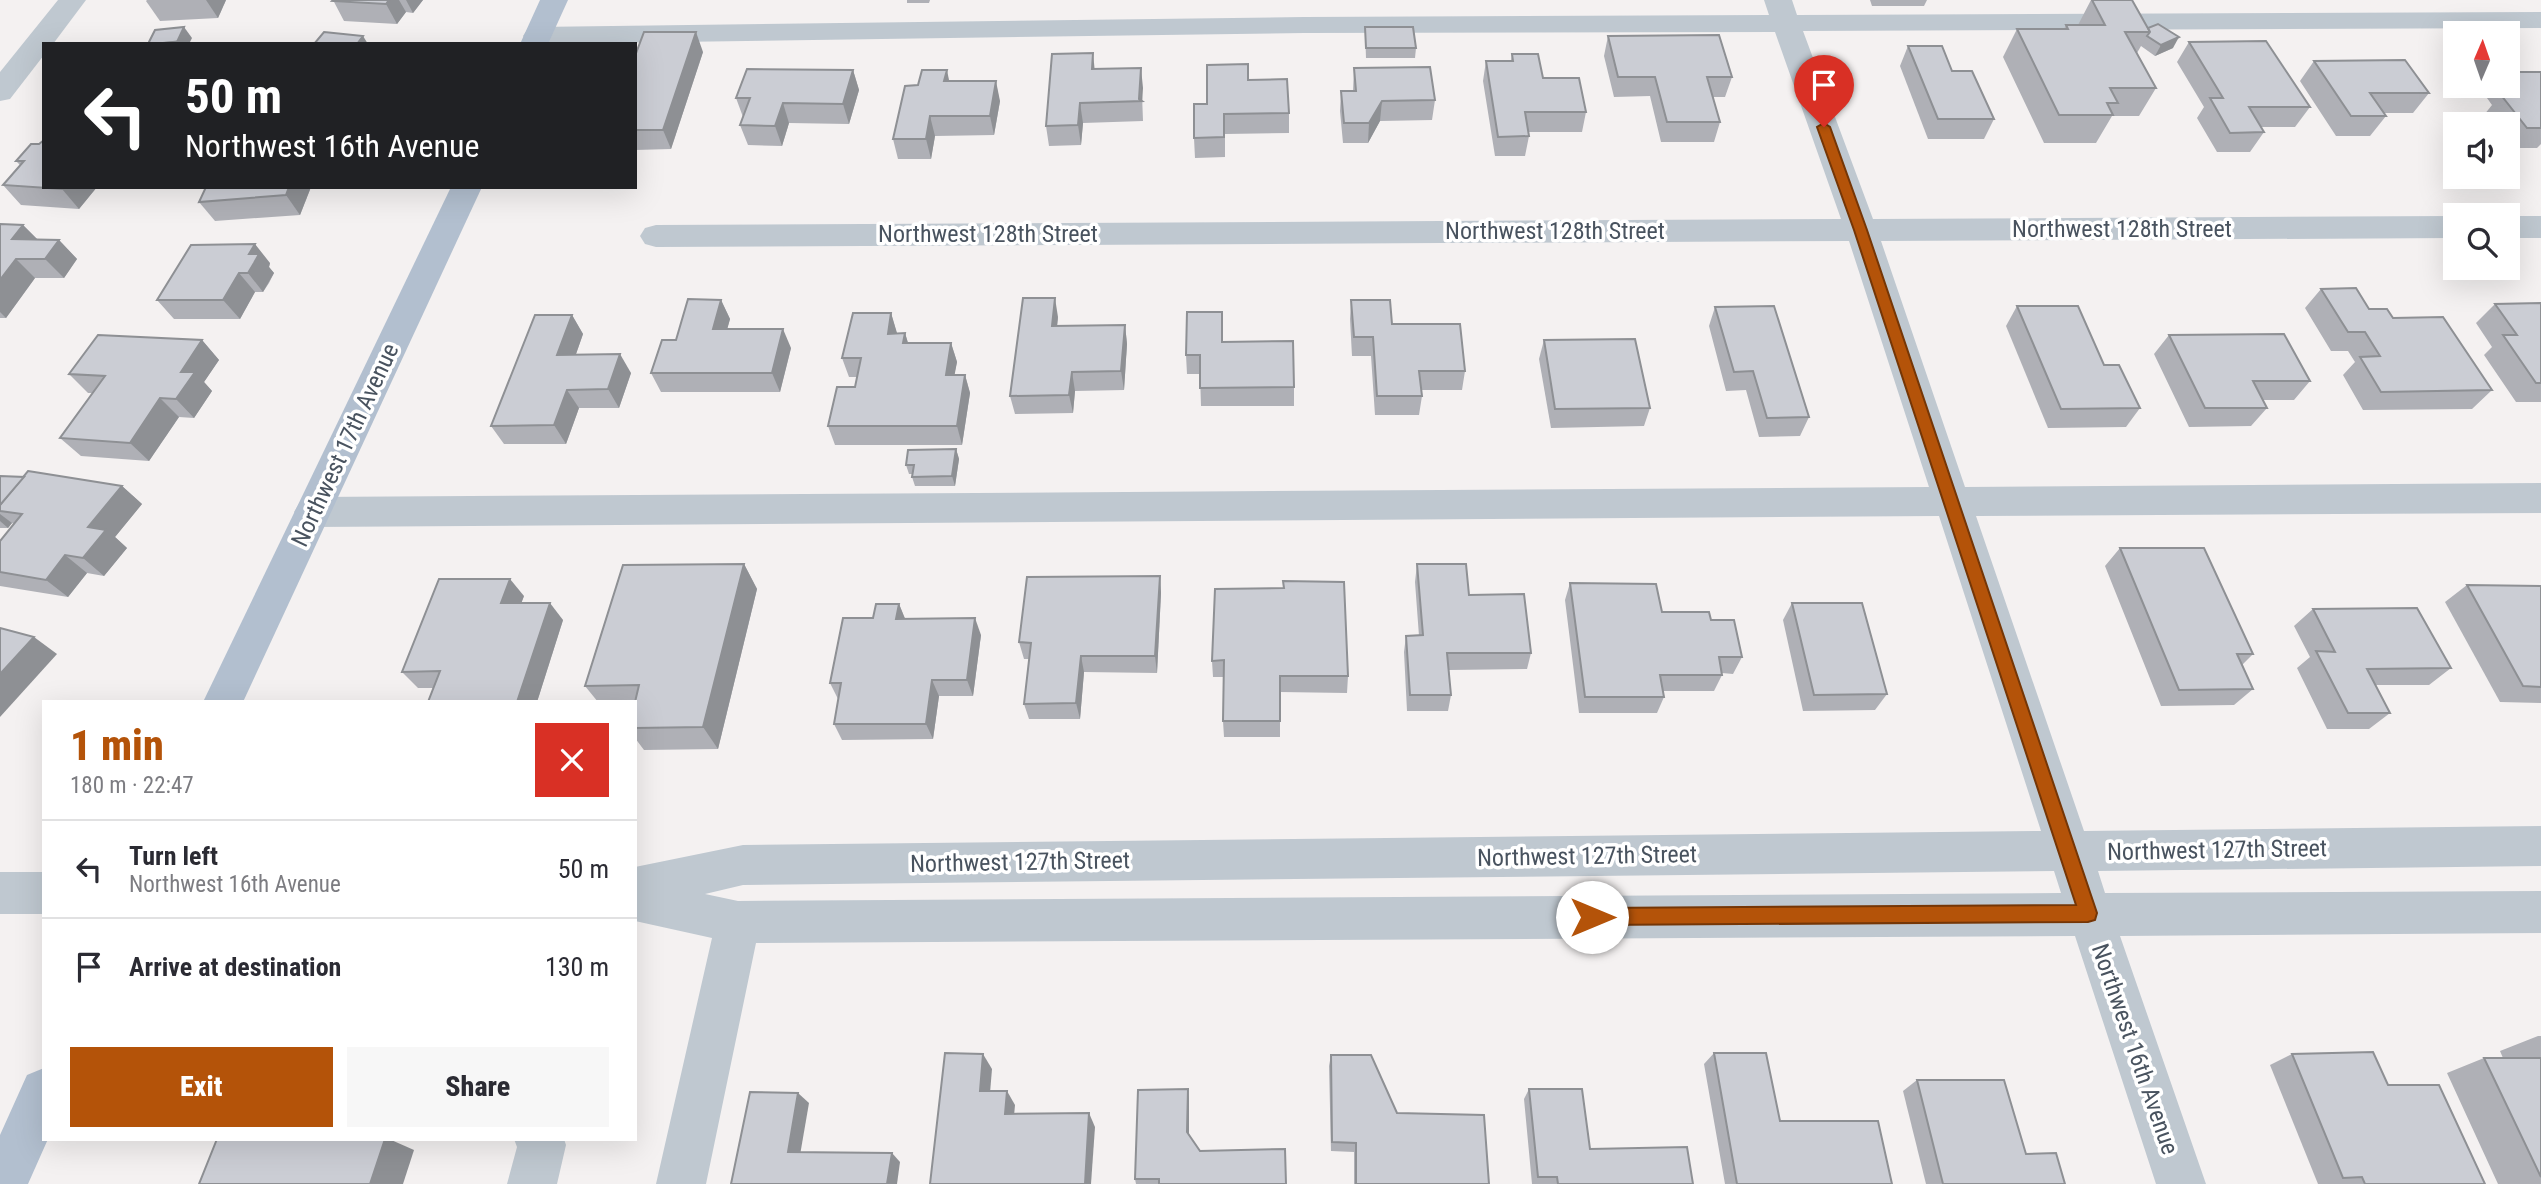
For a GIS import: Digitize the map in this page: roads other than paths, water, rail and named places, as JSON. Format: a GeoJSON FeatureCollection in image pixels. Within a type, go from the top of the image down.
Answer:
{"type":"FeatureCollection","features":[{"type":"Feature","properties":{"kind":"main road"},"geometry":{"type":"LineString","coordinates":[[536,40],[554,0]]}},
{"type":"Feature","properties":{"kind":"main road","name":"Northwest 17th Avenue"},"geometry":{"type":"LineString","coordinates":[[224,700],[466,189]]}},
{"type":"Feature","properties":{"kind":"main road"},"geometry":{"type":"LineString","coordinates":[[3,1184],[42,1096]]}},
{"type":"Feature","properties":{"kind":"street"},"geometry":{"type":"LineString","coordinates":[[0,92],[72,0]]}},
{"type":"Feature","properties":{"kind":"street"},"geometry":{"type":"LineString","coordinates":[[536,40],[797,30],[1304,25],[1782,12],[2541,20]]}},
{"type":"Feature","properties":{"kind":"street","name":"Northwest 16th Avenue"},"geometry":{"type":"LineString","coordinates":[[1782,12],[1861,230],[2067,851],[2181,1184]]}},
{"type":"Feature","properties":{"kind":"street","name":"Northwest 128th Street"},"geometry":{"type":"LineString","coordinates":[[656,236],[2443,227]]}},
{"type":"Feature","properties":{"kind":"street"},"geometry":{"type":"LineString","coordinates":[[2520,227],[2541,227]]}},
{"type":"Feature","properties":{"kind":"street"},"geometry":{"type":"LineString","coordinates":[[313,512],[2541,498]]}},
{"type":"Feature","properties":{"kind":"street","name":"Northwest 127th Street"},"geometry":{"type":"LineString","coordinates":[[637,888],[743,865],[2541,846]]}},
{"type":"Feature","properties":{"kind":"street"},"geometry":{"type":"LineString","coordinates":[[0,893],[42,893]]}},
{"type":"Feature","properties":{"kind":"street"},"geometry":{"type":"LineString","coordinates":[[637,900],[738,922],[2541,912]]}},
{"type":"Feature","properties":{"kind":"street"},"geometry":{"type":"LineString","coordinates":[[681,1184],[738,922]]}},
{"type":"Feature","properties":{"kind":"street"},"geometry":{"type":"LineString","coordinates":[[532,1184],[542,1145],[539,1141]]}}]}
